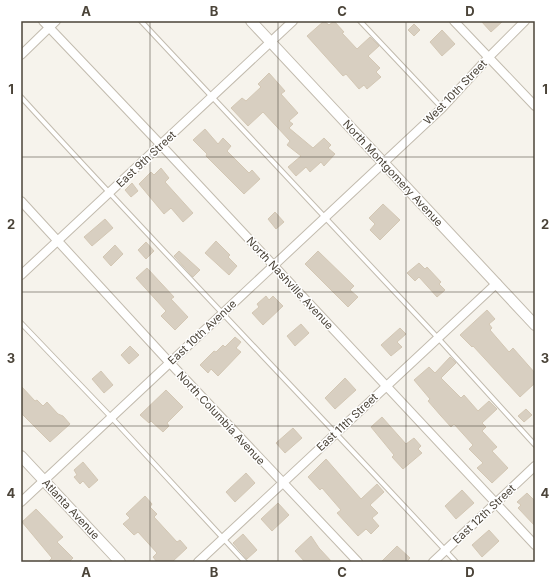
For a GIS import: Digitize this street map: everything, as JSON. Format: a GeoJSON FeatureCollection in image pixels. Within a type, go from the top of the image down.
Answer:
{"type":"FeatureCollection","features":[{"type":"Feature","properties":{"kind":"street","name":"North Nashville Avenue"},"geometry":{"type":"LineString","coordinates":[[43,21],[162,145],[535,545]]}},
{"type":"Feature","properties":{"kind":"street"},"geometry":{"type":"LineString","coordinates":[[21,55],[56,21]]}},
{"type":"Feature","properties":{"kind":"street","name":"North Montgomery Avenue"},"geometry":{"type":"LineString","coordinates":[[251,21],[535,325]]}},
{"type":"Feature","properties":{"kind":"street","name":"East 9th Street"},"geometry":{"type":"LineString","coordinates":[[21,275],[108,193],[162,145],[212,96],[293,21]]}},
{"type":"Feature","properties":{"kind":"street"},"geometry":{"type":"LineString","coordinates":[[454,21],[535,106]]}},
{"type":"Feature","properties":{"kind":"street","name":"West 10th Street"},"geometry":{"type":"LineString","coordinates":[[383,162],[442,108],[488,58],[525,21]]}},
{"type":"Feature","properties":{"kind":"street","name":"East 10th Avenue"},"geometry":{"type":"LineString","coordinates":[[21,502],[383,162]]}},
{"type":"Feature","properties":{"kind":"street","name":"North Columbia Avenue"},"geometry":{"type":"LineString","coordinates":[[21,201],[170,363],[358,562]]}},
{"type":"Feature","properties":{"kind":"street","name":"East 11th Street"},"geometry":{"type":"LineString","coordinates":[[198,562],[497,283]]}},
{"type":"Feature","properties":{"kind":"street","name":"Atlanta Avenue"},"geometry":{"type":"LineString","coordinates":[[21,456],[120,562]]}},
{"type":"Feature","properties":{"kind":"street","name":"East 12th Street"},"geometry":{"type":"LineString","coordinates":[[433,562],[535,466]]}},
{"type":"Feature","properties":{"kind":"lane"},"geometry":{"type":"LineString","coordinates":[[141,21],[438,338],[535,445]]}},
{"type":"Feature","properties":{"kind":"lane"},"geometry":{"type":"LineString","coordinates":[[360,21],[442,108]]}},
{"type":"Feature","properties":{"kind":"lane"},"geometry":{"type":"LineString","coordinates":[[21,97],[108,193],[223,312],[456,562]]}},
{"type":"Feature","properties":{"kind":"lane"},"geometry":{"type":"LineString","coordinates":[[21,323],[111,417],[245,562]]}},
{"type":"Feature","properties":{"kind":"building"},"geometry":{"type":"Polygon","coordinates":[[[324,21],[329,25],[334,21],[344,32],[342,33],[357,49],[370,37],[379,46],[368,56],[380,68],[376,72],[381,77],[367,89],[364,85],[359,89],[346,74],[343,76],[307,36],[324,21]]]}},
{"type":"Feature","properties":{"kind":"building"},"geometry":{"type":"Polygon","coordinates":[[[481,21],[503,21],[491,32],[481,21]]]}},
{"type":"Feature","properties":{"kind":"building"},"geometry":{"type":"Polygon","coordinates":[[[414,24],[420,30],[414,36],[408,30],[414,24]]]}},
{"type":"Feature","properties":{"kind":"building"},"geometry":{"type":"Polygon","coordinates":[[[442,30],[455,44],[442,56],[430,42],[442,30]]]}},
{"type":"Feature","properties":{"kind":"building"},"geometry":{"type":"Polygon","coordinates":[[[269,73],[285,91],[281,94],[298,113],[289,121],[293,124],[289,128],[313,148],[324,138],[331,145],[328,148],[335,154],[324,166],[321,162],[310,172],[306,167],[296,176],[288,167],[301,156],[287,145],[290,141],[263,112],[248,126],[231,108],[242,98],[246,101],[261,87],[258,84],[269,73]]]}},
{"type":"Feature","properties":{"kind":"building"},"geometry":{"type":"Polygon","coordinates":[[[205,129],[218,144],[223,138],[231,146],[227,151],[249,173],[252,170],[260,179],[244,194],[206,156],[207,154],[193,140],[205,129]]]}},
{"type":"Feature","properties":{"kind":"building"},"geometry":{"type":"Polygon","coordinates":[[[161,168],[169,178],[165,182],[193,213],[183,222],[171,208],[164,214],[139,184],[151,172],[154,175],[161,168]]]}},
{"type":"Feature","properties":{"kind":"building"},"geometry":{"type":"Polygon","coordinates":[[[132,183],[138,191],[131,197],[125,190],[132,183]]]}},
{"type":"Feature","properties":{"kind":"building"},"geometry":{"type":"Polygon","coordinates":[[[383,204],[400,220],[380,240],[370,230],[375,224],[369,218],[383,204]]]}},
{"type":"Feature","properties":{"kind":"building"},"geometry":{"type":"Polygon","coordinates":[[[275,212],[284,222],[276,229],[268,219],[275,212]]]}},
{"type":"Feature","properties":{"kind":"building"},"geometry":{"type":"Polygon","coordinates":[[[105,219],[113,228],[92,246],[84,237],[105,219]]]}},
{"type":"Feature","properties":{"kind":"building"},"geometry":{"type":"Polygon","coordinates":[[[216,241],[230,255],[228,257],[237,266],[229,275],[205,253],[216,241]]]}},
{"type":"Feature","properties":{"kind":"building"},"geometry":{"type":"Polygon","coordinates":[[[146,242],[154,251],[146,259],[138,250],[146,242]]]}},
{"type":"Feature","properties":{"kind":"building"},"geometry":{"type":"Polygon","coordinates":[[[115,245],[123,254],[111,266],[103,257],[115,245]]]}},
{"type":"Feature","properties":{"kind":"building"},"geometry":{"type":"Polygon","coordinates":[[[179,251],[200,270],[193,277],[174,256],[179,251]]]}},
{"type":"Feature","properties":{"kind":"building"},"geometry":{"type":"Polygon","coordinates":[[[318,251],[354,286],[350,290],[358,297],[348,307],[305,264],[318,251]]]}},
{"type":"Feature","properties":{"kind":"building"},"geometry":{"type":"Polygon","coordinates":[[[419,263],[425,269],[427,267],[441,282],[439,284],[445,290],[437,297],[419,277],[415,281],[407,273],[419,263]]]}},
{"type":"Feature","properties":{"kind":"building"},"geometry":{"type":"Polygon","coordinates":[[[147,268],[174,297],[171,299],[188,317],[175,330],[161,316],[166,311],[136,278],[147,268]]]}},
{"type":"Feature","properties":{"kind":"building"},"geometry":{"type":"Polygon","coordinates":[[[266,296],[269,300],[273,296],[283,306],[263,325],[252,313],[259,307],[257,304],[266,296]]]}},
{"type":"Feature","properties":{"kind":"building"},"geometry":{"type":"Polygon","coordinates":[[[487,310],[495,319],[489,324],[492,328],[490,330],[509,352],[513,348],[535,373],[535,383],[520,397],[473,346],[472,347],[460,335],[487,310]]]}},
{"type":"Feature","properties":{"kind":"building"},"geometry":{"type":"Polygon","coordinates":[[[301,324],[309,333],[295,346],[287,336],[301,324]]]}},
{"type":"Feature","properties":{"kind":"building"},"geometry":{"type":"Polygon","coordinates":[[[400,328],[406,334],[397,342],[402,347],[391,356],[381,345],[400,328]]]}},
{"type":"Feature","properties":{"kind":"building"},"geometry":{"type":"Polygon","coordinates":[[[235,337],[241,342],[236,348],[241,352],[218,376],[211,369],[208,373],[200,365],[214,351],[216,352],[223,345],[225,347],[235,337]]]}},
{"type":"Feature","properties":{"kind":"building"},"geometry":{"type":"Polygon","coordinates":[[[130,346],[139,355],[129,364],[121,355],[130,346]]]}},
{"type":"Feature","properties":{"kind":"building"},"geometry":{"type":"Polygon","coordinates":[[[450,357],[456,363],[441,378],[461,398],[464,395],[478,411],[489,401],[497,409],[482,423],[486,427],[482,431],[497,447],[492,451],[508,468],[492,483],[477,468],[483,463],[469,449],[473,445],[454,424],[451,427],[441,416],[428,401],[430,399],[414,380],[429,367],[435,373],[450,357]]]}},
{"type":"Feature","properties":{"kind":"building"},"geometry":{"type":"Polygon","coordinates":[[[101,371],[113,385],[104,393],[92,379],[101,371]]]}},
{"type":"Feature","properties":{"kind":"building"},"geometry":{"type":"Polygon","coordinates":[[[345,378],[356,390],[335,409],[325,398],[345,378]]]}},
{"type":"Feature","properties":{"kind":"building"},"geometry":{"type":"Polygon","coordinates":[[[21,386],[35,401],[37,400],[43,406],[47,402],[70,424],[50,442],[21,413],[21,386]]]}},
{"type":"Feature","properties":{"kind":"building"},"geometry":{"type":"Polygon","coordinates":[[[166,390],[183,407],[167,423],[169,426],[163,432],[151,421],[149,423],[140,415],[166,390]]]}},
{"type":"Feature","properties":{"kind":"building"},"geometry":{"type":"Polygon","coordinates":[[[526,409],[532,415],[524,422],[518,416],[526,409]]]}},
{"type":"Feature","properties":{"kind":"building"},"geometry":{"type":"Polygon","coordinates":[[[382,417],[406,444],[414,438],[421,446],[418,449],[422,453],[403,469],[392,457],[394,455],[371,427],[382,417]]]}},
{"type":"Feature","properties":{"kind":"building"},"geometry":{"type":"Polygon","coordinates":[[[293,428],[302,438],[285,453],[276,443],[293,428]]]}},
{"type":"Feature","properties":{"kind":"building"},"geometry":{"type":"Polygon","coordinates":[[[326,459],[361,499],[377,484],[384,492],[370,505],[378,513],[372,518],[379,526],[371,534],[366,529],[358,536],[337,513],[341,510],[322,488],[320,490],[308,477],[326,459]]]}},
{"type":"Feature","properties":{"kind":"building"},"geometry":{"type":"Polygon","coordinates":[[[83,462],[98,480],[89,488],[83,481],[80,484],[74,477],[77,475],[74,470],[83,462]]]}},
{"type":"Feature","properties":{"kind":"building"},"geometry":{"type":"Polygon","coordinates":[[[246,473],[255,483],[235,502],[226,492],[246,473]]]}},
{"type":"Feature","properties":{"kind":"building"},"geometry":{"type":"Polygon","coordinates":[[[462,490],[474,503],[456,519],[445,506],[462,490]]]}},
{"type":"Feature","properties":{"kind":"building"},"geometry":{"type":"Polygon","coordinates":[[[527,493],[535,501],[535,526],[518,508],[521,505],[517,502],[527,493]]]}},
{"type":"Feature","properties":{"kind":"building"},"geometry":{"type":"Polygon","coordinates":[[[145,496],[152,504],[150,507],[157,514],[154,517],[177,542],[180,540],[187,548],[172,562],[157,562],[153,557],[157,553],[138,532],[134,535],[123,524],[130,518],[126,514],[145,496]]]}},
{"type":"Feature","properties":{"kind":"building"},"geometry":{"type":"Polygon","coordinates":[[[278,503],[289,515],[272,531],[261,519],[278,503]]]}},
{"type":"Feature","properties":{"kind":"building"},"geometry":{"type":"Polygon","coordinates":[[[36,509],[63,537],[57,542],[73,558],[69,562],[48,562],[52,558],[22,522],[36,509]]]}},
{"type":"Feature","properties":{"kind":"building"},"geometry":{"type":"Polygon","coordinates":[[[489,530],[499,541],[482,557],[472,545],[489,530]]]}},
{"type":"Feature","properties":{"kind":"building"},"geometry":{"type":"Polygon","coordinates":[[[243,534],[257,550],[247,559],[233,543],[243,534]]]}},
{"type":"Feature","properties":{"kind":"building"},"geometry":{"type":"Polygon","coordinates":[[[311,536],[319,548],[332,562],[305,562],[295,551],[311,536]]]}},
{"type":"Feature","properties":{"kind":"building"},"geometry":{"type":"Polygon","coordinates":[[[397,546],[410,558],[406,562],[381,562],[397,546]]]}}]}
